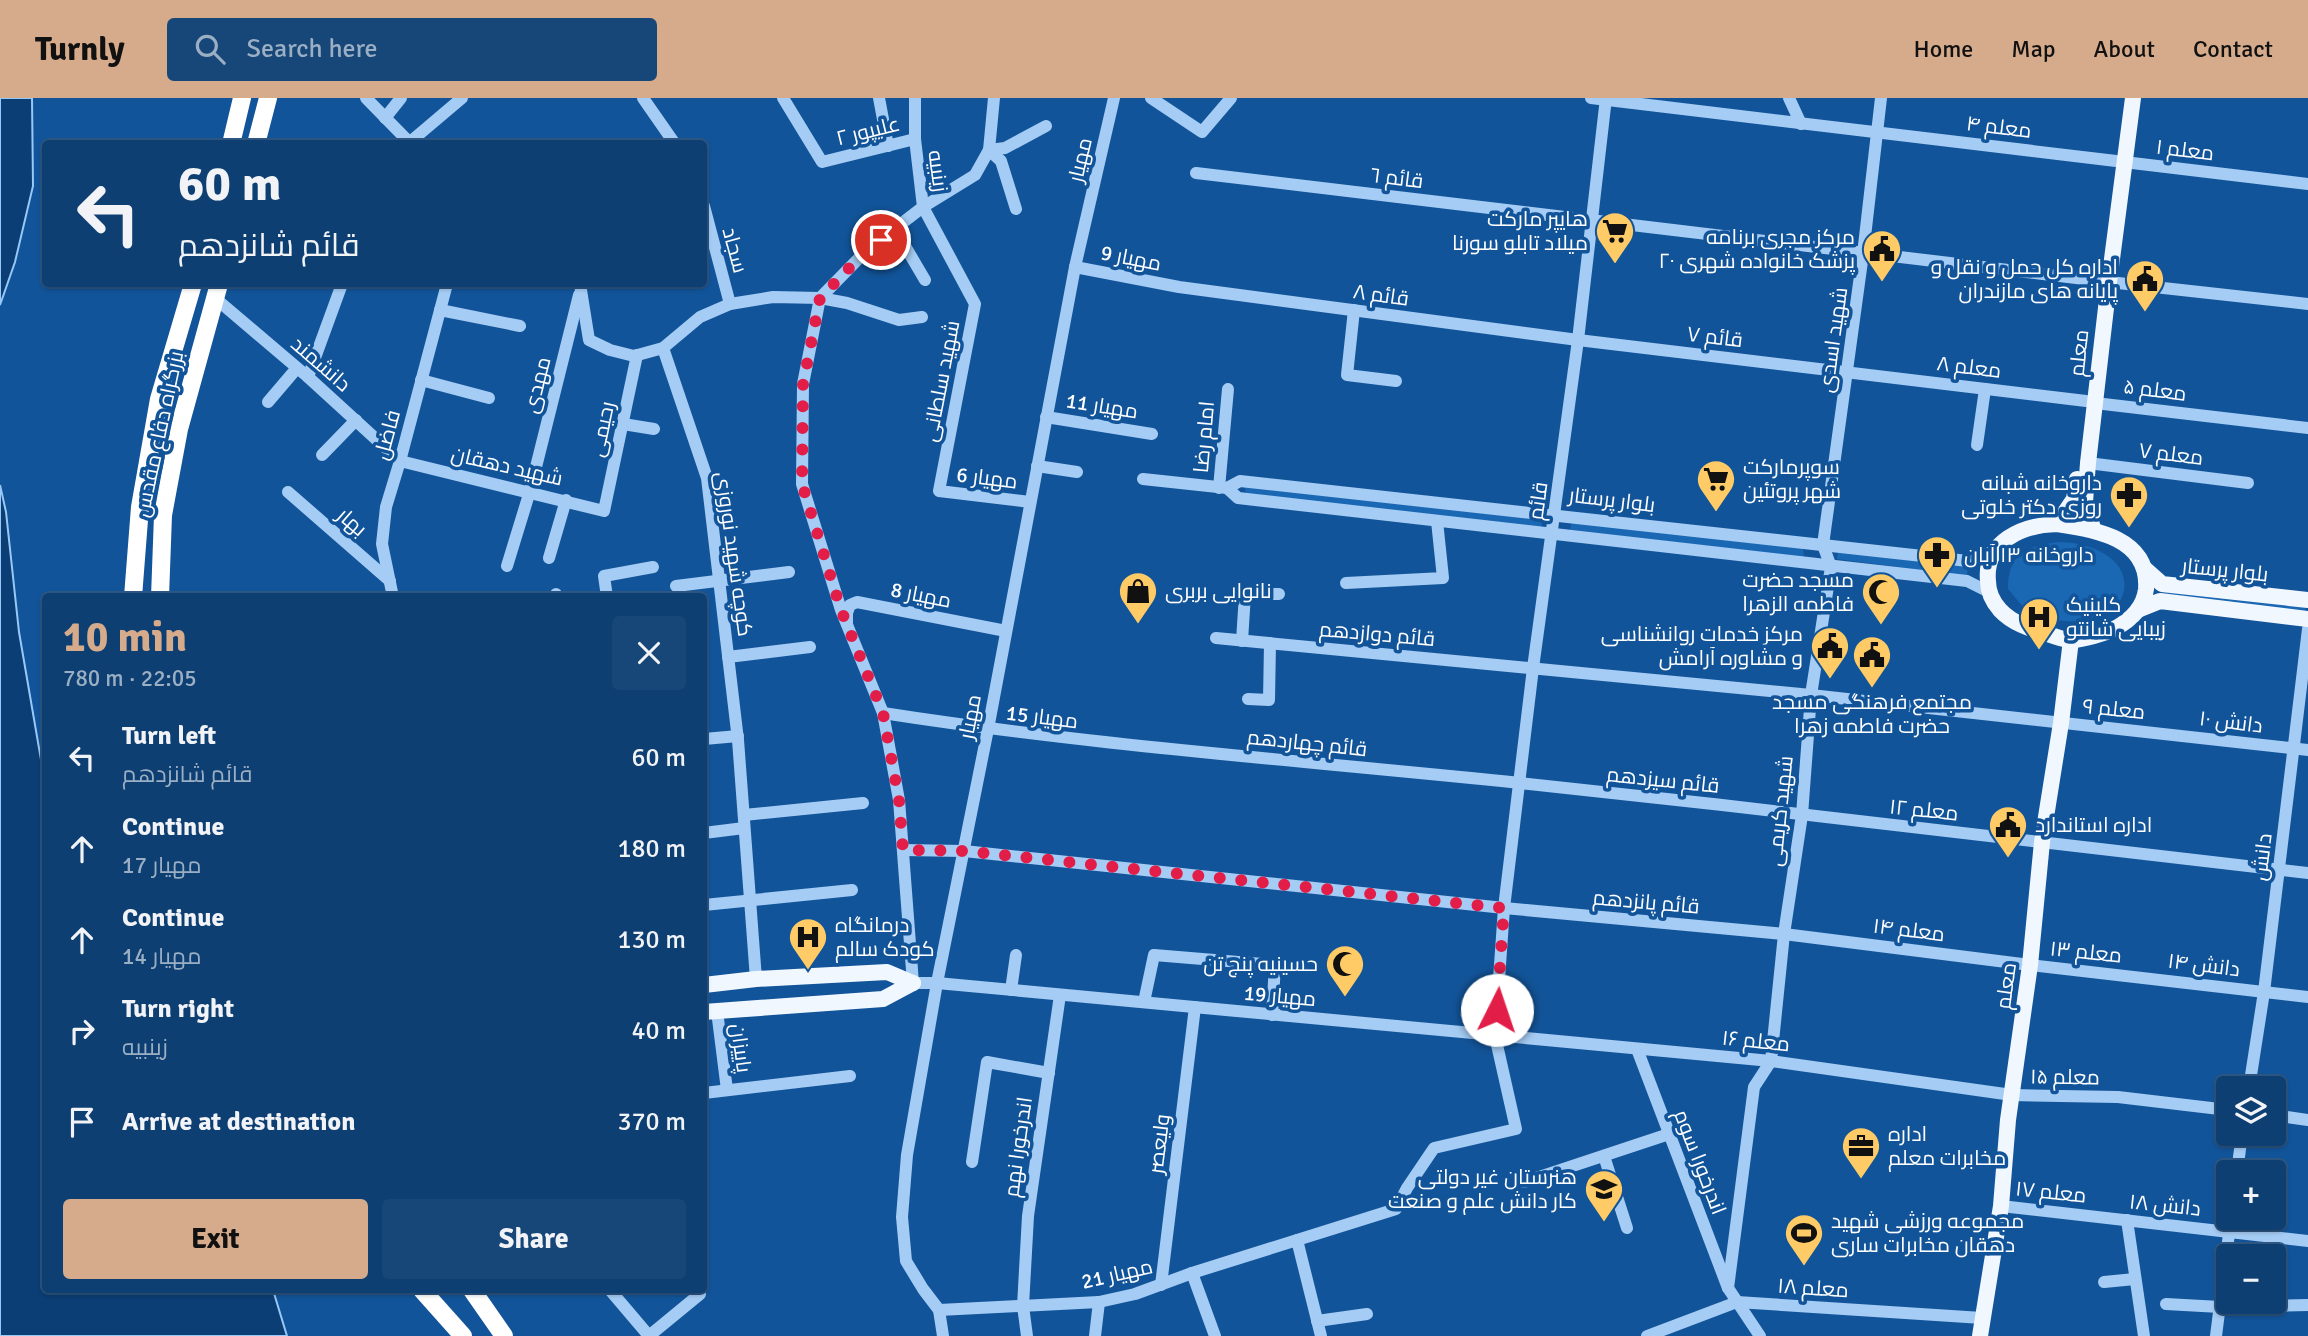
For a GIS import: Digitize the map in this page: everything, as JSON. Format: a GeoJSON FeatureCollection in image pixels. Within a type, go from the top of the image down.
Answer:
{"type":"FeatureCollection","features":[{"type":"Feature","properties":{"kind":"highway"},"geometry":{"type":"LineString","coordinates":[[231,140],[242,98]]}},
{"type":"Feature","properties":{"kind":"highway"},"geometry":{"type":"LineString","coordinates":[[257,140],[268,98]]}},
{"type":"Feature","properties":{"kind":"highway","name":"بزرگراه دفاع مقدس"},"geometry":{"type":"LineString","coordinates":[[133,593],[140,507],[159,400],[192,287]]}},
{"type":"Feature","properties":{"kind":"highway","name":"بزرگراه دفاع مقدس"},"geometry":{"type":"LineString","coordinates":[[160,593],[163,515],[182,417],[217,291]]}},
{"type":"Feature","properties":{"kind":"highway"},"geometry":{"type":"LineString","coordinates":[[425,1293],[463,1336]]}},
{"type":"Feature","properties":{"kind":"highway"},"geometry":{"type":"LineString","coordinates":[[474,1293],[504,1336]]}},
{"type":"Feature","properties":{"kind":"main road","name":"معلم"},"geometry":{"type":"LineString","coordinates":[[2120,162],[2123,98]]}},
{"type":"Feature","properties":{"kind":"main road","name":"معلم"},"geometry":{"type":"LineString","coordinates":[[2057,524],[2074,499],[2090,402],[2120,162],[2133,98]]}},
{"type":"Feature","properties":{"kind":"main road","name":"معلم"},"geometry":{"type":"LineString","coordinates":[[2090,402],[2085,502],[2093,528]]}},
{"type":"Feature","properties":{"kind":"main road"},"geometry":{"type":"LineString","coordinates":[[2057,524],[2093,528],[2118,539],[2133,551],[2144,568],[2146,589],[2140,609],[2125,623],[2108,632],[2071,640],[2030,629],[2014,622],[2000,609],[1989,592],[1987,572],[1993,552],[2007,537],[2025,528],[2057,524]]}},
{"type":"Feature","properties":{"kind":"main road","name":"بلوار پرستار"},"geometry":{"type":"LineString","coordinates":[[2144,568],[2162,584],[2308,600]]}},
{"type":"Feature","properties":{"kind":"main road","name":"بلوار پرستار"},"geometry":{"type":"LineString","coordinates":[[2140,609],[2160,601],[2308,619]]}},
{"type":"Feature","properties":{"kind":"main road","name":"معلم"},"geometry":{"type":"LineString","coordinates":[[1980,1336],[2001,1206],[2008,1120],[2030,965],[2042,842],[2071,640]]}},
{"type":"Feature","properties":{"kind":"main road"},"geometry":{"type":"LineString","coordinates":[[707,985],[756,979],[887,972],[913,983]]}},
{"type":"Feature","properties":{"kind":"main road"},"geometry":{"type":"LineString","coordinates":[[710,1012],[883,999],[913,983]]}},
{"type":"Feature","properties":{"kind":"main road"},"geometry":{"type":"LineString","coordinates":[[431,1293],[463,1336]]}},
{"type":"Feature","properties":{"kind":"street"},"geometry":{"type":"LineString","coordinates":[[366,98],[408,140]]}},
{"type":"Feature","properties":{"kind":"street"},"geometry":{"type":"LineString","coordinates":[[385,118],[401,98]]}},
{"type":"Feature","properties":{"kind":"street"},"geometry":{"type":"LineString","coordinates":[[414,140],[462,98]]}},
{"type":"Feature","properties":{"kind":"street"},"geometry":{"type":"LineString","coordinates":[[643,98],[672,140]]}},
{"type":"Feature","properties":{"kind":"street","name":"علیپور ۲"},"geometry":{"type":"LineString","coordinates":[[783,98],[822,162],[915,139]]}},
{"type":"Feature","properties":{"kind":"street"},"geometry":{"type":"LineString","coordinates":[[879,98],[888,146]]}},
{"type":"Feature","properties":{"kind":"street","name":"زینبیه"},"geometry":{"type":"LineString","coordinates":[[820,298],[867,250],[923,206],[915,139],[915,98]]}},
{"type":"Feature","properties":{"kind":"street"},"geometry":{"type":"LineString","coordinates":[[923,206],[975,174],[989,150],[994,98]]}},
{"type":"Feature","properties":{"kind":"street","name":"مهیار"},"geometry":{"type":"LineString","coordinates":[[943,1336],[939,1310],[906,1261],[902,1217],[906,1155],[1075,267],[1114,98]]}},
{"type":"Feature","properties":{"kind":"street"},"geometry":{"type":"LineString","coordinates":[[1151,98],[1202,132],[1231,98]]}},
{"type":"Feature","properties":{"kind":"street","name":"معلم ۴"},"geometry":{"type":"LineString","coordinates":[[1591,98],[2120,162]]}},
{"type":"Feature","properties":{"kind":"street"},"geometry":{"type":"LineString","coordinates":[[1789,98],[1801,124]]}},
{"type":"Feature","properties":{"kind":"street","name":"شهید اسدی"},"geometry":{"type":"LineString","coordinates":[[1823,545],[1848,372],[1881,98]]}},
{"type":"Feature","properties":{"kind":"street","name":"قائم"},"geometry":{"type":"LineString","coordinates":[[1495,1036],[1504,908],[1533,668],[1578,341],[1605,99]]}},
{"type":"Feature","properties":{"kind":"street"},"geometry":{"type":"LineString","coordinates":[[989,150],[1005,148],[1046,126]]}},
{"type":"Feature","properties":{"kind":"street"},"geometry":{"type":"LineString","coordinates":[[989,150],[1001,161],[1016,209]]}},
{"type":"Feature","properties":{"kind":"street","name":"معلم ١"},"geometry":{"type":"LineString","coordinates":[[2120,162],[2308,184]]}},
{"type":"Feature","properties":{"kind":"street","name":"قائم ٦"},"geometry":{"type":"LineString","coordinates":[[1196,173],[1863,254],[2308,304]]}},
{"type":"Feature","properties":{"kind":"street","name":"شهید سلطانی"},"geometry":{"type":"LineString","coordinates":[[923,206],[975,304],[939,491]]}},
{"type":"Feature","properties":{"kind":"street","name":"سجاد"},"geometry":{"type":"LineString","coordinates":[[707,217],[730,304]]}},
{"type":"Feature","properties":{"kind":"street"},"geometry":{"type":"LineString","coordinates":[[895,229],[925,281]]}},
{"type":"Feature","properties":{"kind":"street","name":"مهیار 9"},"geometry":{"type":"LineString","coordinates":[[1075,267],[1179,287]]}},
{"type":"Feature","properties":{"kind":"street"},"geometry":{"type":"LineString","coordinates":[[308,377],[341,287]]}},
{"type":"Feature","properties":{"kind":"street","name":"فاضل"},"geometry":{"type":"LineString","coordinates":[[392,593],[382,544],[386,507],[446,287]]}},
{"type":"Feature","properties":{"kind":"street"},"geometry":{"type":"LineString","coordinates":[[580,287],[589,340],[610,350],[637,355],[663,348],[699,317],[730,304],[773,297],[820,298],[847,303],[899,320],[922,317]]}},
{"type":"Feature","properties":{"kind":"street","name":"مهدی"},"geometry":{"type":"LineString","coordinates":[[507,566],[530,491],[580,287]]}},
{"type":"Feature","properties":{"kind":"street","name":"قائم ٨"},"geometry":{"type":"LineString","coordinates":[[1179,287],[1578,341]]}},
{"type":"Feature","properties":{"kind":"street","name":"دانشمند"},"geometry":{"type":"LineString","coordinates":[[217,291],[400,461]]}},
{"type":"Feature","properties":{"kind":"street"},"geometry":{"type":"LineString","coordinates":[[820,298],[803,384],[802,484],[847,625],[883,713],[899,800],[913,983]]}},
{"type":"Feature","properties":{"kind":"street"},"geometry":{"type":"LineString","coordinates":[[440,310],[520,326]]}},
{"type":"Feature","properties":{"kind":"street"},"geometry":{"type":"LineString","coordinates":[[1354,310],[1347,375],[1396,381]]}},
{"type":"Feature","properties":{"kind":"street","name":"قائم ٧"},"geometry":{"type":"LineString","coordinates":[[1578,341],[1848,372]]}},
{"type":"Feature","properties":{"kind":"street","name":"کوچه شهید نوروزی"},"geometry":{"type":"LineString","coordinates":[[663,348],[707,478],[738,736],[756,979]]}},
{"type":"Feature","properties":{"kind":"street","name":"رحیمی"},"geometry":{"type":"LineString","coordinates":[[604,511],[637,355]]}},
{"type":"Feature","properties":{"kind":"street"},"geometry":{"type":"LineString","coordinates":[[268,402],[297,368]]}},
{"type":"Feature","properties":{"kind":"street","name":"معلم ۸"},"geometry":{"type":"LineString","coordinates":[[1848,372],[2090,402]]}},
{"type":"Feature","properties":{"kind":"street"},"geometry":{"type":"LineString","coordinates":[[421,380],[489,398]]}},
{"type":"Feature","properties":{"kind":"street","name":"امام رضا"},"geometry":{"type":"LineString","coordinates":[[1223,488],[1228,389]]}},
{"type":"Feature","properties":{"kind":"street"},"geometry":{"type":"LineString","coordinates":[[1977,445],[1985,389]]}},
{"type":"Feature","properties":{"kind":"street","name":"معلم ۵"},"geometry":{"type":"LineString","coordinates":[[2090,402],[2308,428]]}},
{"type":"Feature","properties":{"kind":"street","name":"مهیار 11"},"geometry":{"type":"LineString","coordinates":[[1046,416],[1152,434]]}},
{"type":"Feature","properties":{"kind":"street"},"geometry":{"type":"LineString","coordinates":[[322,456],[356,420]]}},
{"type":"Feature","properties":{"kind":"street"},"geometry":{"type":"LineString","coordinates":[[622,424],[654,429]]}},
{"type":"Feature","properties":{"kind":"street","name":"شهید دهقان"},"geometry":{"type":"LineString","coordinates":[[400,461],[604,511]]}},
{"type":"Feature","properties":{"kind":"street","name":"معلم ٧"},"geometry":{"type":"LineString","coordinates":[[2088,463],[2248,483]]}},
{"type":"Feature","properties":{"kind":"street"},"geometry":{"type":"LineString","coordinates":[[1037,466],[1077,472]]}},
{"type":"Feature","properties":{"kind":"street","name":"بلوار پرستار"},"geometry":{"type":"LineString","coordinates":[[1143,479],[1223,488],[1238,498],[1967,581],[1989,592]]}},
{"type":"Feature","properties":{"kind":"street","name":"بلوار پرستار"},"geometry":{"type":"LineString","coordinates":[[1223,488],[1240,481],[1968,561],[1993,552]]}},
{"type":"Feature","properties":{"kind":"street","name":"مهیار 6"},"geometry":{"type":"LineString","coordinates":[[939,491],[1030,502]]}},
{"type":"Feature","properties":{"kind":"street","name":"بهار"},"geometry":{"type":"LineString","coordinates":[[288,492],[390,581]]}},
{"type":"Feature","properties":{"kind":"street"},"geometry":{"type":"LineString","coordinates":[[549,558],[566,500]]}},
{"type":"Feature","properties":{"kind":"street"},"geometry":{"type":"LineString","coordinates":[[1346,583],[1443,578],[1437,522]]}},
{"type":"Feature","properties":{"kind":"street"},"geometry":{"type":"LineString","coordinates":[[1823,545],[1831,567]]}},
{"type":"Feature","properties":{"kind":"street"},"geometry":{"type":"LineString","coordinates":[[606,593],[604,576],[653,567]]}},
{"type":"Feature","properties":{"kind":"street","name":"شهید کریمی"},"geometry":{"type":"LineString","coordinates":[[1771,1060],[1784,934],[1802,815],[1811,695],[1831,567]]}},
{"type":"Feature","properties":{"kind":"street"},"geometry":{"type":"LineString","coordinates":[[676,586],[789,572]]}},
{"type":"Feature","properties":{"kind":"street"},"geometry":{"type":"LineString","coordinates":[[1242,641],[1245,594],[1279,594]]}},
{"type":"Feature","properties":{"kind":"street","name":"مهیار 8"},"geometry":{"type":"LineString","coordinates":[[847,625],[850,605],[857,602],[1006,631]]}},
{"type":"Feature","properties":{"kind":"street","name":"دانش"},"geometry":{"type":"LineString","coordinates":[[2251,1076],[2280,869],[2308,629]]}},
{"type":"Feature","properties":{"kind":"street","name":"قائم دوازدهم"},"geometry":{"type":"LineString","coordinates":[[1216,638],[1811,695]]}},
{"type":"Feature","properties":{"kind":"street"},"geometry":{"type":"LineString","coordinates":[[1248,699],[1269,700],[1270,643]]}},
{"type":"Feature","properties":{"kind":"street"},"geometry":{"type":"LineString","coordinates":[[728,657],[810,647]]}},
{"type":"Feature","properties":{"kind":"street","name":"معلم ٩"},"geometry":{"type":"LineString","coordinates":[[1811,695],[2163,733]]}},
{"type":"Feature","properties":{"kind":"street","name":"مهیار 15"},"geometry":{"type":"LineString","coordinates":[[883,713],[1091,742]]}},
{"type":"Feature","properties":{"kind":"street","name":"دانش ۱۰"},"geometry":{"type":"LineString","coordinates":[[2163,733],[2308,750]]}},
{"type":"Feature","properties":{"kind":"street"},"geometry":{"type":"LineString","coordinates":[[707,739],[738,736]]}},
{"type":"Feature","properties":{"kind":"street","name":"قائم چهاردهم"},"geometry":{"type":"LineString","coordinates":[[1091,742],[1519,783]]}},
{"type":"Feature","properties":{"kind":"street","name":"قائم سیزدهم"},"geometry":{"type":"LineString","coordinates":[[1519,783],[1802,815]]}},
{"type":"Feature","properties":{"kind":"street"},"geometry":{"type":"LineString","coordinates":[[707,832],[744,822],[863,803]]}},
{"type":"Feature","properties":{"kind":"street","name":"معلم ١٢"},"geometry":{"type":"LineString","coordinates":[[1802,815],[2308,873]]}},
{"type":"Feature","properties":{"kind":"street","name":"قائم پانزدهم"},"geometry":{"type":"LineString","coordinates":[[903,850],[964,851],[1504,908],[1784,934]]}},
{"type":"Feature","properties":{"kind":"street"},"geometry":{"type":"LineString","coordinates":[[707,905],[852,890]]}},
{"type":"Feature","properties":{"kind":"street","name":"معلم ۱۴"},"geometry":{"type":"LineString","coordinates":[[1784,934],[2030,965]]}},
{"type":"Feature","properties":{"kind":"street"},"geometry":{"type":"LineString","coordinates":[[1011,990],[1016,955]]}},
{"type":"Feature","properties":{"kind":"street"},"geometry":{"type":"LineString","coordinates":[[1144,1002],[1154,955],[1275,965],[1272,1015]]}},
{"type":"Feature","properties":{"kind":"street","name":"معلم ١٣"},"geometry":{"type":"LineString","coordinates":[[2030,965],[2139,977]]}},
{"type":"Feature","properties":{"kind":"street","name":"دانش ۱۴"},"geometry":{"type":"LineString","coordinates":[[2139,977],[2308,996]]}},
{"type":"Feature","properties":{"kind":"street","name":"مهیار 19"},"geometry":{"type":"LineString","coordinates":[[913,983],[937,983],[1495,1036]]}},
{"type":"Feature","properties":{"kind":"street","name":"اندرخورا نهم"},"geometry":{"type":"LineString","coordinates":[[1027,1336],[1023,1306],[1028,1216],[1060,995]]}},
{"type":"Feature","properties":{"kind":"street","name":"ولیعصر"},"geometry":{"type":"LineString","coordinates":[[1161,1285],[1195,1007]]}},
{"type":"Feature","properties":{"kind":"street","name":"پاییزان"},"geometry":{"type":"LineString","coordinates":[[710,1012],[727,1090]]}},
{"type":"Feature","properties":{"kind":"street","name":"معلم ۱۶"},"geometry":{"type":"LineString","coordinates":[[1495,1036],[1771,1060],[2012,1095]]}},
{"type":"Feature","properties":{"kind":"street","name":"مهیار 21"},"geometry":{"type":"LineString","coordinates":[[939,1310],[1099,1302],[1161,1285],[1396,1209],[1406,1188],[1434,1149],[1516,1129],[1495,1036]]}},
{"type":"Feature","properties":{"kind":"street","name":"اندرخورا سوم"},"geometry":{"type":"LineString","coordinates":[[1637,1049],[1728,1289],[1760,1336]]}},
{"type":"Feature","properties":{"kind":"street"},"geometry":{"type":"LineString","coordinates":[[1728,1289],[1754,1087],[1771,1060]]}},
{"type":"Feature","properties":{"kind":"street"},"geometry":{"type":"LineString","coordinates":[[972,1162],[987,1062],[1049,1073]]}},
{"type":"Feature","properties":{"kind":"street"},"geometry":{"type":"LineString","coordinates":[[707,1093],[850,1076]]}},
{"type":"Feature","properties":{"kind":"street","name":"معلم ۱۵"},"geometry":{"type":"LineString","coordinates":[[2012,1095],[2118,1097],[2216,1109]]}},
{"type":"Feature","properties":{"kind":"street"},"geometry":{"type":"LineString","coordinates":[[2286,1116],[2308,1119]]}},
{"type":"Feature","properties":{"kind":"street"},"geometry":{"type":"LineString","coordinates":[[1524,1182],[1669,1134]]}},
{"type":"Feature","properties":{"kind":"street"},"geometry":{"type":"LineString","coordinates":[[1604,1156],[1627,1228]]}},
{"type":"Feature","properties":{"kind":"street","name":"معلم ١٧"},"geometry":{"type":"LineString","coordinates":[[2001,1206],[2097,1217]]}},
{"type":"Feature","properties":{"kind":"street","name":"دانش ١٨"},"geometry":{"type":"LineString","coordinates":[[2097,1217],[2308,1241]]}},
{"type":"Feature","properties":{"kind":"street"},"geometry":{"type":"LineString","coordinates":[[2127,1220],[2142,1336]]}},
{"type":"Feature","properties":{"kind":"street"},"geometry":{"type":"LineString","coordinates":[[2228,1244],[2230,1232]]}},
{"type":"Feature","properties":{"kind":"street"},"geometry":{"type":"LineString","coordinates":[[1297,1240],[1321,1336]]}},
{"type":"Feature","properties":{"kind":"street"},"geometry":{"type":"LineString","coordinates":[[1192,1273],[1215,1336]]}},
{"type":"Feature","properties":{"kind":"street"},"geometry":{"type":"LineString","coordinates":[[2104,1282],[2135,1279]]}},
{"type":"Feature","properties":{"kind":"street"},"geometry":{"type":"LineString","coordinates":[[613,1293],[649,1336],[700,1294]]}},
{"type":"Feature","properties":{"kind":"street"},"geometry":{"type":"LineString","coordinates":[[1095,1336],[1099,1302]]}},
{"type":"Feature","properties":{"kind":"street","name":"معلم ۱۸"},"geometry":{"type":"LineString","coordinates":[[1647,1336],[1737,1302],[1982,1318]]}},
{"type":"Feature","properties":{"kind":"street"},"geometry":{"type":"LineString","coordinates":[[2165,1304],[2216,1307]]}},
{"type":"Feature","properties":{"kind":"street"},"geometry":{"type":"LineString","coordinates":[[2286,1306],[2308,1305]]}},
{"type":"Feature","properties":{"kind":"street"},"geometry":{"type":"LineString","coordinates":[[1317,1321],[1367,1314]]}},
{"type":"Feature","properties":{"kind":"street"},"geometry":{"type":"LineString","coordinates":[[2216,1336],[2219,1314]]}},
{"type":"Feature","properties":{"kind":"shaded area"},"geometry":{"type":"Polygon","coordinates":[[[0,98],[32,98],[33,186],[15,262],[0,305],[0,98]]]}},
{"type":"Feature","properties":{"kind":"shaded area"},"geometry":{"type":"Polygon","coordinates":[[[0,485],[6,512],[19,632],[42,766],[42,1293],[274,1293],[287,1336],[0,1336],[0,485]]]}},
{"type":"Feature","properties":{"kind":"shaded area"},"geometry":{"type":"Polygon","coordinates":[[[1245,487],[1543,520],[1541,528],[1246,494],[1245,487]]]}},
{"type":"Feature","properties":{"kind":"shaded area"},"geometry":{"type":"Polygon","coordinates":[[[1572,520],[1803,548],[1804,557],[1570,530],[1572,520]]]}},
{"type":"Feature","properties":{"kind":"shaded area"},"geometry":{"type":"Polygon","coordinates":[[[2059,542],[2093,548],[2104,553],[2120,568],[2124,578],[2124,590],[2114,609],[2105,615],[2085,621],[2051,619],[2028,610],[2008,589],[2011,567],[2016,559],[2029,549],[2059,542]]]}},
{"type":"Feature","properties":{"kind":"shaded area"},"geometry":{"type":"Polygon","coordinates":[[[1838,552],[1968,566],[1967,576],[1837,559],[1838,552]]]}},
{"type":"Feature","properties":{"kind":"shaded area"},"geometry":{"type":"Polygon","coordinates":[[[2165,589],[2306,607],[2305,613],[2162,593],[2165,589]]]}},
{"type":"Feature","properties":{"kind":"place","name":"هایپر مارکت میلاد تابلو سورنا"},"geometry":{"type":"Point","coordinates":[1615,265]}},
{"type":"Feature","properties":{"kind":"place","name":"مرکز مجری برنامه پزشک خانواده شهری ٢٠"},"geometry":{"type":"Point","coordinates":[1882,283]}},
{"type":"Feature","properties":{"kind":"place","name":"اداره کل حمل و نقل و پایانه های مازندران"},"geometry":{"type":"Point","coordinates":[2145,313]}},
{"type":"Feature","properties":{"kind":"place","name":"سوپرمارکت شهر پروتئین"},"geometry":{"type":"Point","coordinates":[1716,513]}},
{"type":"Feature","properties":{"kind":"place","name":"داروخانه شبانه روزی دکتر خلوتی"},"geometry":{"type":"Point","coordinates":[2129,529]}},
{"type":"Feature","properties":{"kind":"place","name":"داروخانه ١٣ آبان"},"geometry":{"type":"Point","coordinates":[1937,589]}},
{"type":"Feature","properties":{"kind":"place","name":"نانوایی بربری"},"geometry":{"type":"Point","coordinates":[1138,625]}},
{"type":"Feature","properties":{"kind":"place","name":"مسجد حضرت فاطمه الزهرا"},"geometry":{"type":"Point","coordinates":[1881,626]}},
{"type":"Feature","properties":{"kind":"place","name":"کلینیک زیبایی شانتو"},"geometry":{"type":"Point","coordinates":[2039,651]}},
{"type":"Feature","properties":{"kind":"place","name":"مرکز خدمات روانشناسی و مشاوره آرامش"},"geometry":{"type":"Point","coordinates":[1830,680]}},
{"type":"Feature","properties":{"kind":"place","name":"مجتمع فرهنگی مسجد حضرت فاطمه زهرا"},"geometry":{"type":"Point","coordinates":[1872,689]}},
{"type":"Feature","properties":{"kind":"place","name":"اداره استاندارد"},"geometry":{"type":"Point","coordinates":[2008,859]}},
{"type":"Feature","properties":{"kind":"place","name":"درمانگاه کودک سالم"},"geometry":{"type":"Point","coordinates":[808,971]}},
{"type":"Feature","properties":{"kind":"place","name":"حسینیه پنج تن"},"geometry":{"type":"Point","coordinates":[1345,998]}},
{"type":"Feature","properties":{"kind":"place","name":"اداره مخابرات معلم"},"geometry":{"type":"Point","coordinates":[1861,1180]}},
{"type":"Feature","properties":{"kind":"place","name":"هنرستان غیر دولتی کار دانش علم و صنعت"},"geometry":{"type":"Point","coordinates":[1604,1223]}},
{"type":"Feature","properties":{"kind":"place","name":"مجموعه ورزشی شهید دهقان مخابرات ساری"},"geometry":{"type":"Point","coordinates":[1804,1267]}},
{"type":"Feature","properties":{"kind":"route"},"geometry":{"type":"LineString","coordinates":[[881,240],[867,250],[820,298],[803,384],[802,484],[841,610],[883,713],[899,800],[903,850],[964,851],[1504,908],[1497,1010]]}}]}
